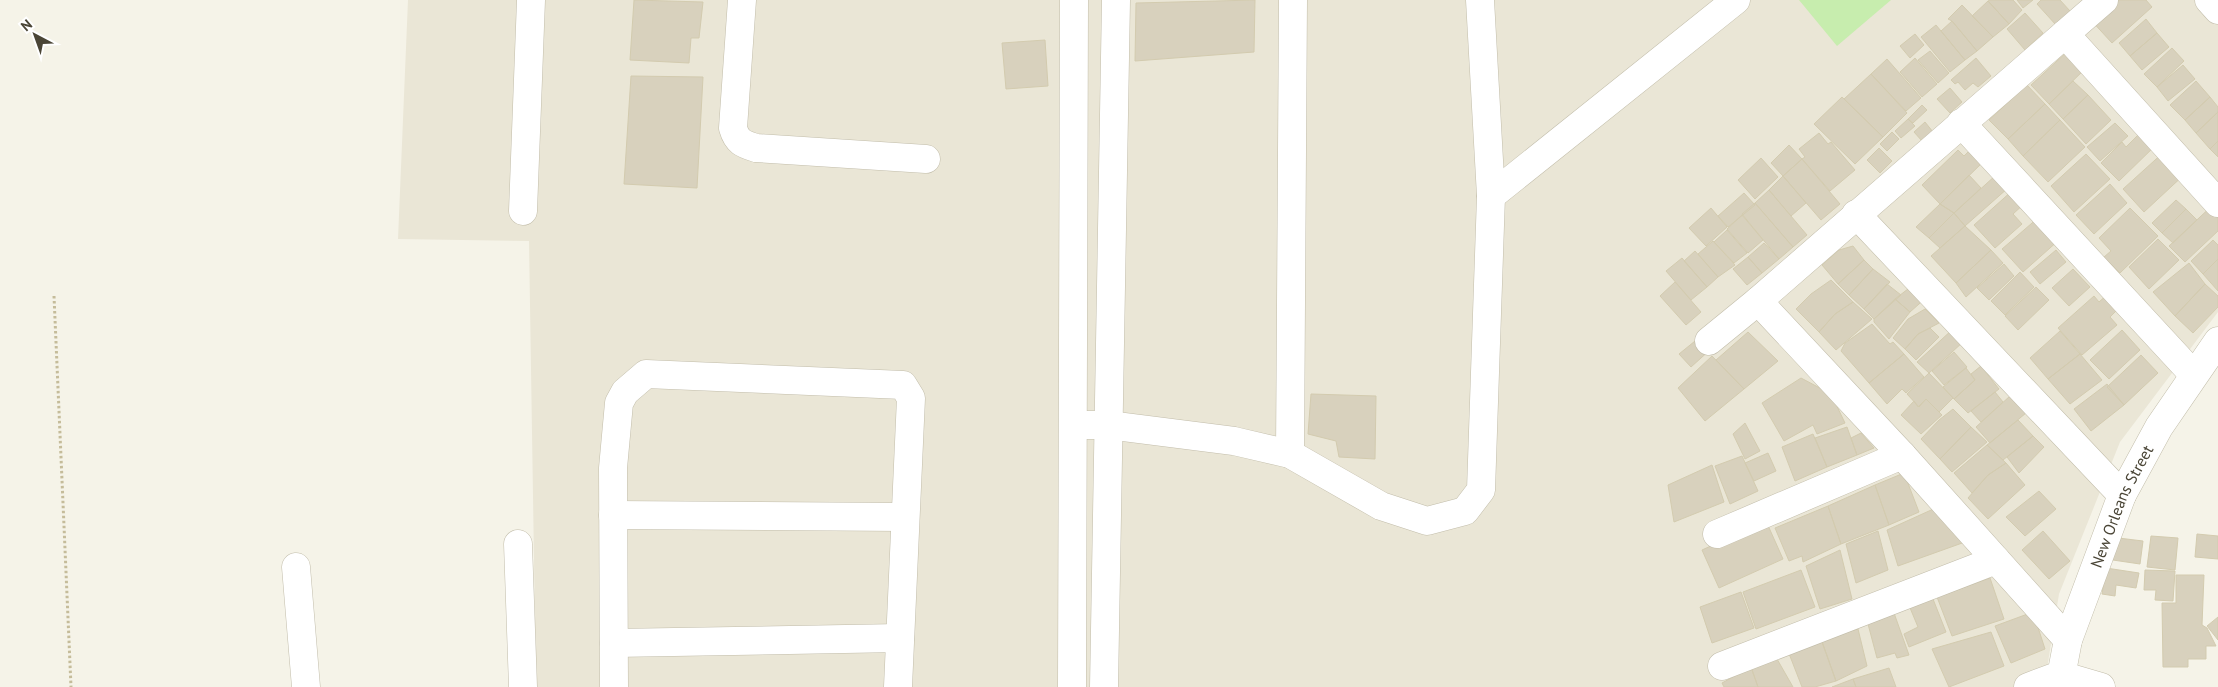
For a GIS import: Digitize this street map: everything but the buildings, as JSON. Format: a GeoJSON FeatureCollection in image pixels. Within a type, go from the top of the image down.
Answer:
{"type":"FeatureCollection","features":[{"type":"Feature","properties":{"kind":"street"},"geometry":{"type":"LineString","coordinates":[[523,211],[532,0]]}},
{"type":"Feature","properties":{"kind":"street"},"geometry":{"type":"LineString","coordinates":[[742,0],[733,128],[736,139],[743,144],[756,148],[926,159]]}},
{"type":"Feature","properties":{"kind":"street"},"geometry":{"type":"LineString","coordinates":[[1072,687],[1074,0]]}},
{"type":"Feature","properties":{"kind":"street"},"geometry":{"type":"LineString","coordinates":[[1104,687],[1116,0]]}},
{"type":"Feature","properties":{"kind":"street"},"geometry":{"type":"LineString","coordinates":[[1290,454],[1293,0]]}},
{"type":"Feature","properties":{"kind":"street"},"geometry":{"type":"LineString","coordinates":[[1074,425],[1108,425],[1234,441],[1290,454],[1381,506],[1427,521],[1465,511],[1481,490],[1491,196],[1480,0]]}},
{"type":"Feature","properties":{"kind":"street"},"geometry":{"type":"LineString","coordinates":[[1491,196],[1736,0]]}},
{"type":"Feature","properties":{"kind":"street"},"geometry":{"type":"LineString","coordinates":[[1709,341],[1758,301],[2104,0]]}},
{"type":"Feature","properties":{"kind":"street"},"geometry":{"type":"LineString","coordinates":[[2209,0],[2218,10]]}},
{"type":"Feature","properties":{"kind":"street"},"geometry":{"type":"LineString","coordinates":[[2064,34],[2218,203]]}},
{"type":"Feature","properties":{"kind":"street"},"geometry":{"type":"LineString","coordinates":[[1961,123],[2193,374]]}},
{"type":"Feature","properties":{"kind":"street"},"geometry":{"type":"LineString","coordinates":[[1074,194],[1112,193]]}},
{"type":"Feature","properties":{"kind":"street"},"geometry":{"type":"LineString","coordinates":[[1856,214],[2122,495]]}},
{"type":"Feature","properties":{"kind":"street"},"geometry":{"type":"LineString","coordinates":[[1758,301],[1902,455],[2068,640]]}},
{"type":"Feature","properties":{"kind":"street","name":"New Orleans Street"},"geometry":{"type":"LineString","coordinates":[[2060,681],[2068,640],[2122,495],[2159,427],[2193,374],[2218,341]]}},
{"type":"Feature","properties":{"kind":"street"},"geometry":{"type":"LineString","coordinates":[[614,687],[613,468],[619,404],[625,392],[646,374],[903,384],[911,398],[904,517],[898,687]]}},
{"type":"Feature","properties":{"kind":"street"},"geometry":{"type":"LineString","coordinates":[[1717,534],[1902,455]]}},
{"type":"Feature","properties":{"kind":"street"},"geometry":{"type":"LineString","coordinates":[[613,515],[904,517]]}},
{"type":"Feature","properties":{"kind":"street"},"geometry":{"type":"LineString","coordinates":[[518,544],[523,687]]}},
{"type":"Feature","properties":{"kind":"street"},"geometry":{"type":"LineString","coordinates":[[1722,666],[1996,560]]}},
{"type":"Feature","properties":{"kind":"street"},"geometry":{"type":"LineString","coordinates":[[296,567],[306,687]]}},
{"type":"Feature","properties":{"kind":"street"},"geometry":{"type":"LineString","coordinates":[[1073,608],[1105,607]]}},
{"type":"Feature","properties":{"kind":"street"},"geometry":{"type":"LineString","coordinates":[[614,643],[900,638]]}},
{"type":"Feature","properties":{"kind":"street"},"geometry":{"type":"LineString","coordinates":[[2028,687],[2060,681],[2101,687]]}},
{"type":"Feature","properties":{"kind":"path"},"geometry":{"type":"LineString","coordinates":[[54,296],[70,687]]}},
{"type":"Feature","properties":{"kind":"shaded area"},"geometry":{"type":"Polygon","coordinates":[[[408,0],[2218,0],[2218,312],[2120,442],[2059,594],[2044,687],[536,687],[529,241],[398,239],[408,0]]]}},
{"type":"Feature","properties":{"kind":"green space"},"geometry":{"type":"Polygon","coordinates":[[[1799,0],[1891,0],[1837,46],[1799,0]]]}}]}
